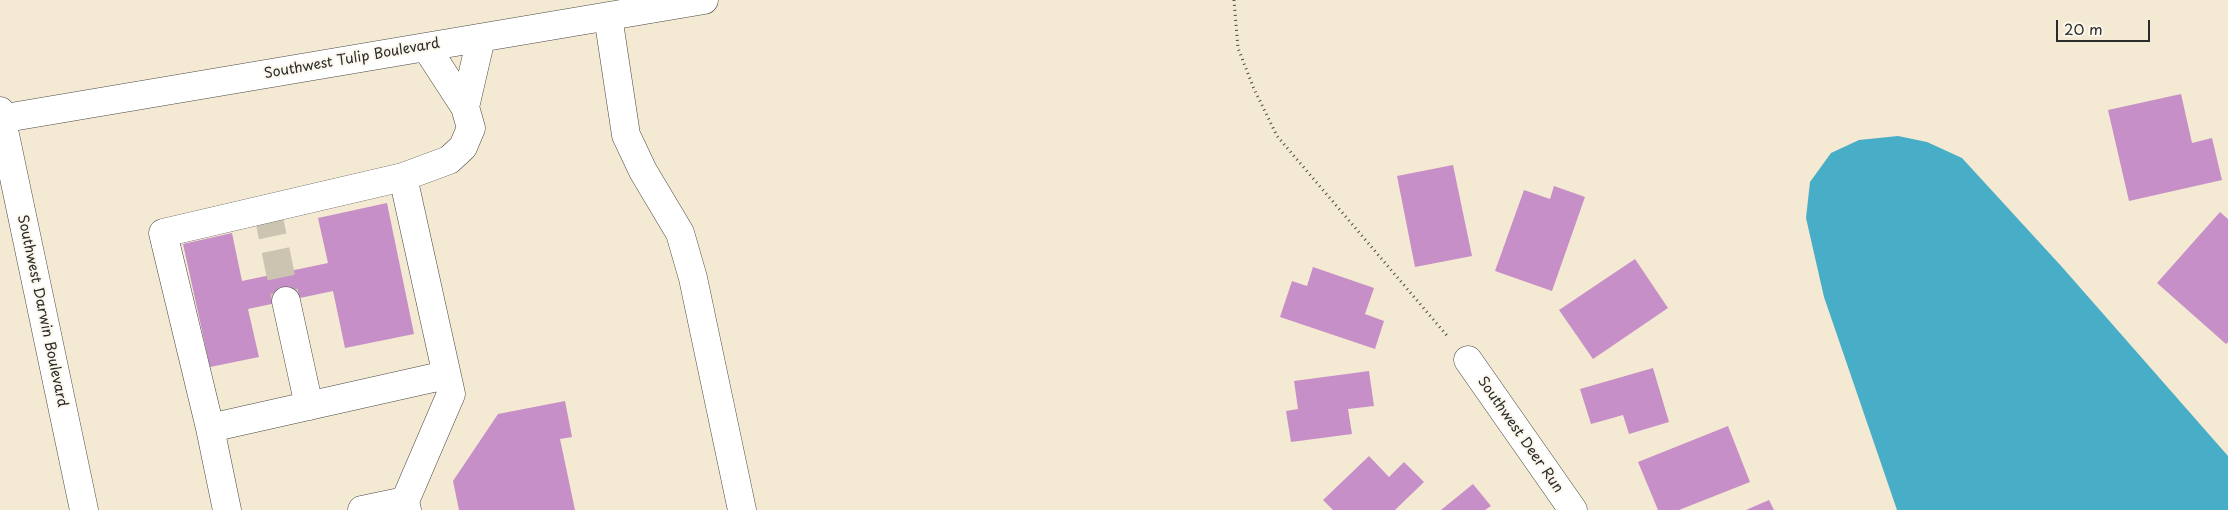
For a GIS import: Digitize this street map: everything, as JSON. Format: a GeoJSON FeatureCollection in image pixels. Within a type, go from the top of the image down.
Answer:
{"type":"FeatureCollection","features":[{"type":"Feature","properties":{"kind":"street","name":"Southwest Tulip Boulevard"},"geometry":{"type":"LineString","coordinates":[[1,116],[704,0]]}},
{"type":"Feature","properties":{"kind":"street"},"geometry":{"type":"LineString","coordinates":[[608,16],[626,134],[643,171],[680,233],[693,278],[742,510]]}},
{"type":"Feature","properties":{"kind":"street"},"geometry":{"type":"LineString","coordinates":[[465,107],[481,38]]}},
{"type":"Feature","properties":{"kind":"street"},"geometry":{"type":"LineString","coordinates":[[227,510],[210,428],[164,233],[403,177],[449,160],[463,147],[471,128],[465,107],[426,47]]}},
{"type":"Feature","properties":{"kind":"street","name":"Southwest Darwin Boulevard"},"geometry":{"type":"LineString","coordinates":[[1,116],[84,510]]}},
{"type":"Feature","properties":{"kind":"street"},"geometry":{"type":"LineString","coordinates":[[362,510],[406,505],[451,394],[403,177]]}},
{"type":"Feature","properties":{"kind":"street"},"geometry":{"type":"LineString","coordinates":[[286,301],[309,406]]}},
{"type":"Feature","properties":{"kind":"street","name":"Southwest Deer Run"},"geometry":{"type":"LineString","coordinates":[[1468,360],[1573,510]]}},
{"type":"Feature","properties":{"kind":"street"},"geometry":{"type":"LineString","coordinates":[[210,428],[446,375]]}},
{"type":"Feature","properties":{"kind":"path"},"geometry":{"type":"LineString","coordinates":[[1234,0],[1238,48],[1254,89],[1277,136],[1468,360]]}},
{"type":"Feature","properties":{"kind":"water"},"geometry":{"type":"Polygon","coordinates":[[[1898,136],[1927,142],[1962,158],[2062,267],[2228,456],[2228,510],[1897,510],[1824,297],[1806,218],[1810,182],[1831,153],[1859,140],[1898,136]]]}},
{"type":"Feature","properties":{"kind":"building"},"geometry":{"type":"Polygon","coordinates":[[[2181,94],[2192,143],[2212,138],[2222,180],[2129,201],[2108,110],[2181,94]]]}},
{"type":"Feature","properties":{"kind":"building"},"geometry":{"type":"Polygon","coordinates":[[[1453,165],[1472,256],[1415,267],[1397,176],[1453,165]]]}},
{"type":"Feature","properties":{"kind":"building"},"geometry":{"type":"Polygon","coordinates":[[[1554,186],[1585,197],[1552,291],[1495,271],[1524,190],[1550,199],[1554,186]]]}},
{"type":"Feature","properties":{"kind":"building"},"geometry":{"type":"Polygon","coordinates":[[[387,203],[414,334],[345,348],[333,291],[248,309],[259,357],[210,367],[183,244],[232,233],[242,281],[328,263],[318,218],[387,203]]]}},
{"type":"Feature","properties":{"kind":"building"},"geometry":{"type":"Polygon","coordinates":[[[2220,212],[2228,219],[2228,342],[2226,344],[2157,283],[2220,212]]]}},
{"type":"Feature","properties":{"kind":"building"},"geometry":{"type":"Polygon","coordinates":[[[1635,259],[1668,308],[1593,359],[1559,310],[1635,259]]]}},
{"type":"Feature","properties":{"kind":"building"},"geometry":{"type":"Polygon","coordinates":[[[1313,267],[1374,288],[1365,314],[1384,321],[1375,349],[1280,317],[1292,281],[1307,286],[1313,267]]]}},
{"type":"Feature","properties":{"kind":"building"},"geometry":{"type":"Polygon","coordinates":[[[1653,368],[1669,422],[1629,434],[1623,415],[1591,424],[1580,389],[1653,368]]]}},
{"type":"Feature","properties":{"kind":"building"},"geometry":{"type":"Polygon","coordinates":[[[1369,371],[1374,406],[1348,409],[1352,434],[1291,442],[1286,411],[1298,409],[1294,381],[1369,371]]]}},
{"type":"Feature","properties":{"kind":"building"},"geometry":{"type":"Polygon","coordinates":[[[565,401],[572,437],[560,439],[575,510],[459,510],[453,481],[498,414],[565,401]]]}},
{"type":"Feature","properties":{"kind":"building"},"geometry":{"type":"Polygon","coordinates":[[[1728,426],[1750,482],[1679,510],[1658,510],[1638,462],[1728,426]]]}},
{"type":"Feature","properties":{"kind":"building"},"geometry":{"type":"Polygon","coordinates":[[[1369,456],[1389,477],[1404,462],[1424,482],[1395,510],[1333,510],[1323,500],[1369,456]]]}},
{"type":"Feature","properties":{"kind":"building"},"geometry":{"type":"Polygon","coordinates":[[[1473,484],[1491,506],[1485,510],[1441,510],[1473,484]]]}},
{"type":"Feature","properties":{"kind":"building"},"geometry":{"type":"Polygon","coordinates":[[[1769,500],[1774,510],[1746,510],[1769,500]]]}},
{"type":"Feature","properties":{"kind":"tunnel"},"geometry":{"type":"LineString","coordinates":[[267,209],[286,301]]}}]}
